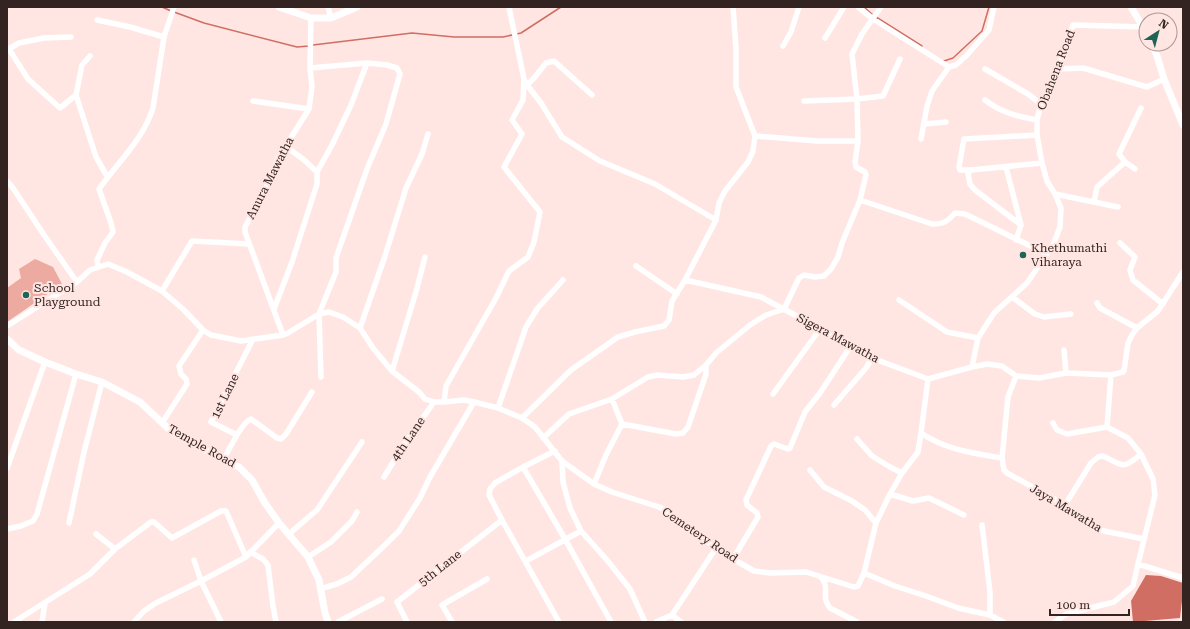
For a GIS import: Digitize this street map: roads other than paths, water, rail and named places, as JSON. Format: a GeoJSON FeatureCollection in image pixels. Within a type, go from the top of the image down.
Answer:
{"type":"FeatureCollection","features":[{"type":"Feature","properties":{"kind":"main road"},"geometry":{"type":"LineString","coordinates":[[281,7],[311,18],[331,18],[358,7]]}},
{"type":"Feature","properties":{"kind":"main road"},"geometry":{"type":"LineString","coordinates":[[1131,7],[1138,18]]}},
{"type":"Feature","properties":{"kind":"main road"},"geometry":{"type":"LineString","coordinates":[[1155,52],[1164,79],[1183,125]]}},
{"type":"Feature","properties":{"kind":"main road","name":"Temple Road"},"geometry":{"type":"LineString","coordinates":[[7,339],[19,350],[76,374],[102,382],[140,402],[173,433],[239,467],[252,480],[265,503],[308,557],[319,580],[328,622]]}},
{"type":"Feature","properties":{"kind":"street"},"geometry":{"type":"LineString","coordinates":[[98,267],[97,260],[105,243],[113,232],[99,189],[107,176],[132,148],[150,117],[153,108],[164,37],[174,7]]}},
{"type":"Feature","properties":{"kind":"street"},"geometry":{"type":"LineString","coordinates":[[328,7],[331,18]]}},
{"type":"Feature","properties":{"kind":"street"},"geometry":{"type":"LineString","coordinates":[[444,402],[446,386],[496,298],[509,271],[528,257],[534,242],[540,212],[504,167],[522,134],[512,120],[523,100],[524,79],[509,7]]}},
{"type":"Feature","properties":{"kind":"street"},"geometry":{"type":"LineString","coordinates":[[522,418],[571,370],[618,337],[664,326],[669,320],[672,301],[685,280],[716,220],[719,203],[725,191],[748,162],[753,151],[755,136],[736,87],[736,48],[733,7]]}},
{"type":"Feature","properties":{"kind":"street"},"geometry":{"type":"LineString","coordinates":[[783,46],[799,7]]}},
{"type":"Feature","properties":{"kind":"street"},"geometry":{"type":"LineString","coordinates":[[825,38],[844,7]]}},
{"type":"Feature","properties":{"kind":"street"},"geometry":{"type":"LineString","coordinates":[[858,7],[949,67]]}},
{"type":"Feature","properties":{"kind":"street"},"geometry":{"type":"LineString","coordinates":[[784,309],[799,278],[804,275],[815,277],[824,276],[832,269],[860,200],[866,175],[865,172],[856,167],[855,162],[858,141],[857,99],[852,54],[862,34],[881,7]]}},
{"type":"Feature","properties":{"kind":"street"},"geometry":{"type":"LineString","coordinates":[[921,139],[927,106],[932,90],[949,67],[956,65],[967,55],[989,30],[994,7]]}},
{"type":"Feature","properties":{"kind":"street","name":"Anura Mawatha"},"geometry":{"type":"LineString","coordinates":[[283,335],[249,244],[245,232],[245,226],[271,178],[285,146],[309,109],[312,86],[310,68],[311,18]]}},
{"type":"Feature","properties":{"kind":"street"},"geometry":{"type":"LineString","coordinates":[[97,20],[130,27],[164,37]]}},
{"type":"Feature","properties":{"kind":"street","name":"Obahena Road"},"geometry":{"type":"LineString","coordinates":[[972,367],[978,338],[994,313],[1027,283],[1053,245],[1060,227],[1061,208],[1047,181],[1042,163],[1037,135],[1037,120],[1041,104],[1058,68],[1073,25],[1138,29]]}},
{"type":"Feature","properties":{"kind":"street"},"geometry":{"type":"LineString","coordinates":[[71,37],[44,38],[19,43],[8,49],[28,79],[60,108],[76,95]]}},
{"type":"Feature","properties":{"kind":"street"},"geometry":{"type":"LineString","coordinates":[[90,56],[82,65],[76,95],[96,157],[107,176]]}},
{"type":"Feature","properties":{"kind":"street"},"geometry":{"type":"LineString","coordinates":[[804,101],[857,99],[883,96],[900,59]]}},
{"type":"Feature","properties":{"kind":"street"},"geometry":{"type":"LineString","coordinates":[[527,85],[546,63],[554,61],[592,95]]}},
{"type":"Feature","properties":{"kind":"street"},"geometry":{"type":"LineString","coordinates":[[274,309],[292,262],[317,184],[316,172],[332,145],[351,105],[367,63]]}},
{"type":"Feature","properties":{"kind":"street"},"geometry":{"type":"LineString","coordinates":[[310,68],[367,63],[387,65],[397,68],[400,74],[386,124],[336,258],[336,272],[319,314],[321,377]]}},
{"type":"Feature","properties":{"kind":"street"},"geometry":{"type":"LineString","coordinates":[[1058,68],[1083,68],[1147,87],[1164,79]]}},
{"type":"Feature","properties":{"kind":"street"},"geometry":{"type":"LineString","coordinates":[[985,69],[1028,94],[1041,104]]}},
{"type":"Feature","properties":{"kind":"street"},"geometry":{"type":"LineString","coordinates":[[524,79],[562,137],[600,161],[655,184],[716,220]]}},
{"type":"Feature","properties":{"kind":"street"},"geometry":{"type":"LineString","coordinates":[[985,100],[997,108],[1018,116],[1037,120]]}},
{"type":"Feature","properties":{"kind":"street"},"geometry":{"type":"LineString","coordinates":[[253,101],[309,109]]}},
{"type":"Feature","properties":{"kind":"street"},"geometry":{"type":"LineString","coordinates":[[1135,169],[1125,162],[1119,154],[1140,108]]}},
{"type":"Feature","properties":{"kind":"street"},"geometry":{"type":"LineString","coordinates":[[924,124],[946,122]]}},
{"type":"Feature","properties":{"kind":"street"},"geometry":{"type":"LineString","coordinates":[[360,328],[385,256],[406,188],[422,154],[428,134]]}},
{"type":"Feature","properties":{"kind":"street"},"geometry":{"type":"LineString","coordinates":[[1037,135],[964,139],[959,167],[960,170],[971,170],[1042,163]]}},
{"type":"Feature","properties":{"kind":"street"},"geometry":{"type":"LineString","coordinates":[[755,136],[816,141],[858,141]]}},
{"type":"Feature","properties":{"kind":"street"},"geometry":{"type":"LineString","coordinates":[[285,146],[303,159],[316,172]]}},
{"type":"Feature","properties":{"kind":"street"},"geometry":{"type":"LineString","coordinates":[[1094,202],[1096,187],[1125,162]]}},
{"type":"Feature","properties":{"kind":"street"},"geometry":{"type":"LineString","coordinates":[[1006,167],[1021,224],[1016,240]]}},
{"type":"Feature","properties":{"kind":"street"},"geometry":{"type":"LineString","coordinates":[[971,170],[968,174],[970,184],[975,190],[1021,224]]}},
{"type":"Feature","properties":{"kind":"street"},"geometry":{"type":"LineString","coordinates":[[7,181],[14,188],[44,236],[77,282]]}},
{"type":"Feature","properties":{"kind":"street"},"geometry":{"type":"LineString","coordinates":[[1055,194],[1118,206]]}},
{"type":"Feature","properties":{"kind":"street"},"geometry":{"type":"LineString","coordinates":[[860,200],[932,224],[942,224],[950,219],[955,213],[964,214],[1047,254]]}},
{"type":"Feature","properties":{"kind":"street"},"geometry":{"type":"LineString","coordinates":[[162,291],[192,241],[249,244]]}},
{"type":"Feature","properties":{"kind":"street"},"geometry":{"type":"LineString","coordinates":[[1120,243],[1135,257],[1130,270],[1133,280],[1163,304]]}},
{"type":"Feature","properties":{"kind":"street"},"geometry":{"type":"LineString","coordinates":[[392,371],[425,257]]}},
{"type":"Feature","properties":{"kind":"street"},"geometry":{"type":"LineString","coordinates":[[7,326],[77,282],[90,270],[108,264],[127,272],[162,291],[184,310],[203,330],[211,335],[241,341],[283,335],[319,314],[328,312],[343,317],[360,328],[373,348],[392,371],[419,392],[425,400],[434,402]]}},
{"type":"Feature","properties":{"kind":"street"},"geometry":{"type":"LineString","coordinates":[[636,266],[677,294]]}},
{"type":"Feature","properties":{"kind":"street"},"geometry":{"type":"LineString","coordinates":[[1003,622],[990,615],[958,608],[895,586],[864,572],[876,523],[902,473],[918,452],[928,379],[987,364],[1002,366],[1016,376],[1039,378],[1066,373],[1110,376],[1124,371],[1128,343],[1132,335],[1137,328],[1158,311],[1183,272]]}},
{"type":"Feature","properties":{"kind":"street"},"geometry":{"type":"LineString","coordinates":[[498,408],[526,327],[537,309],[563,280]]}},
{"type":"Feature","properties":{"kind":"street","name":"Sigera Mawatha"},"geometry":{"type":"LineString","coordinates":[[685,280],[761,297],[872,358],[928,379]]}},
{"type":"Feature","properties":{"kind":"street"},"geometry":{"type":"LineString","coordinates":[[1012,297],[1035,314],[1044,317],[1071,314]]}},
{"type":"Feature","properties":{"kind":"street"},"geometry":{"type":"LineString","coordinates":[[899,300],[947,332],[978,338]]}},
{"type":"Feature","properties":{"kind":"street"},"geometry":{"type":"LineString","coordinates":[[1098,304],[1100,308],[1137,328]]}},
{"type":"Feature","properties":{"kind":"street","name":"Sigera Mawatha"},"geometry":{"type":"LineString","coordinates":[[543,438],[570,414],[612,399],[648,377],[657,375],[684,377],[694,375],[706,365],[716,353],[750,325],[766,315],[784,309]]}},
{"type":"Feature","properties":{"kind":"street"},"geometry":{"type":"LineString","coordinates":[[773,394],[820,329]]}},
{"type":"Feature","properties":{"kind":"street"},"geometry":{"type":"LineString","coordinates":[[162,423],[187,384],[186,379],[181,374],[179,366],[203,330]]}},
{"type":"Feature","properties":{"kind":"street","name":"1st Lane"},"geometry":{"type":"LineString","coordinates":[[237,435],[211,422],[253,339]]}},
{"type":"Feature","properties":{"kind":"street"},"geometry":{"type":"LineString","coordinates":[[733,559],[758,517],[757,513],[747,504],[746,500],[771,446],[774,444],[788,449],[790,448],[804,412],[820,392],[850,347]]}},
{"type":"Feature","properties":{"kind":"street"},"geometry":{"type":"LineString","coordinates":[[1064,350],[1066,373]]}},
{"type":"Feature","properties":{"kind":"street"},"geometry":{"type":"LineString","coordinates":[[834,405],[866,368],[872,358]]}},
{"type":"Feature","properties":{"kind":"street"},"geometry":{"type":"LineString","coordinates":[[7,468],[45,362]]}},
{"type":"Feature","properties":{"kind":"street"},"geometry":{"type":"LineString","coordinates":[[622,424],[676,434],[683,433],[688,427],[706,374],[706,365]]}},
{"type":"Feature","properties":{"kind":"street"},"geometry":{"type":"LineString","coordinates":[[7,530],[33,521],[37,514],[76,374]]}},
{"type":"Feature","properties":{"kind":"street"},"geometry":{"type":"LineString","coordinates":[[921,433],[950,448],[1002,458],[1008,397],[1016,376]]}},
{"type":"Feature","properties":{"kind":"street"},"geometry":{"type":"LineString","coordinates":[[1107,427],[1110,376]]}},
{"type":"Feature","properties":{"kind":"street"},"geometry":{"type":"LineString","coordinates":[[69,523],[84,452],[102,382]]}},
{"type":"Feature","properties":{"kind":"street"},"geometry":{"type":"LineString","coordinates":[[223,460],[237,435],[246,422],[251,419],[277,438],[281,439],[286,434],[312,392]]}},
{"type":"Feature","properties":{"kind":"street"},"geometry":{"type":"LineString","coordinates":[[594,484],[606,455],[622,424],[612,399]]}},
{"type":"Feature","properties":{"kind":"street","name":"Cemetery Road"},"geometry":{"type":"LineString","coordinates":[[434,402],[464,400],[498,408],[522,418],[535,428],[562,461],[594,484],[612,492],[659,507],[716,548],[754,570],[770,573],[806,572],[854,587],[858,586],[864,572]]}},
{"type":"Feature","properties":{"kind":"street","name":"4th Lane"},"geometry":{"type":"LineString","coordinates":[[384,477],[403,446],[434,402]]}},
{"type":"Feature","properties":{"kind":"street"},"geometry":{"type":"LineString","coordinates":[[320,589],[337,584],[351,577],[399,531],[420,498],[474,402]]}},
{"type":"Feature","properties":{"kind":"street"},"geometry":{"type":"LineString","coordinates":[[1053,423],[1057,430],[1067,434],[1107,427],[1128,438],[1141,454],[1153,479],[1155,495],[1133,586],[1114,602],[1066,614],[1055,622]]}},
{"type":"Feature","properties":{"kind":"street"},"geometry":{"type":"LineString","coordinates":[[857,439],[872,456],[902,473]]}},
{"type":"Feature","properties":{"kind":"street"},"geometry":{"type":"LineString","coordinates":[[289,534],[317,510],[362,442]]}},
{"type":"Feature","properties":{"kind":"street"},"geometry":{"type":"LineString","coordinates":[[554,451],[495,483],[490,489],[490,495],[502,520],[559,622]]}},
{"type":"Feature","properties":{"kind":"street"},"geometry":{"type":"LineString","coordinates":[[1065,505],[1091,463],[1098,457],[1103,456],[1123,465],[1130,464],[1141,454]]}},
{"type":"Feature","properties":{"kind":"street","name":"Jaya Mawatha"},"geometry":{"type":"LineString","coordinates":[[1002,458],[1004,470],[1065,505],[1084,521],[1099,530],[1144,539]]}},
{"type":"Feature","properties":{"kind":"street"},"geometry":{"type":"LineString","coordinates":[[562,461],[563,482],[570,508],[580,531],[607,560],[630,589],[645,622]]}},
{"type":"Feature","properties":{"kind":"street"},"geometry":{"type":"LineString","coordinates":[[523,467],[566,539],[611,622]]}},
{"type":"Feature","properties":{"kind":"street"},"geometry":{"type":"LineString","coordinates":[[810,470],[824,487],[852,501],[865,510],[876,523]]}},
{"type":"Feature","properties":{"kind":"street"},"geometry":{"type":"LineString","coordinates":[[890,494],[913,501],[929,498],[964,515]]}},
{"type":"Feature","properties":{"kind":"street"},"geometry":{"type":"LineString","coordinates":[[14,622],[90,574],[115,549],[151,522],[154,522],[172,538],[221,511],[226,511],[248,554],[263,559],[268,565],[276,622]]}},
{"type":"Feature","properties":{"kind":"street"},"geometry":{"type":"LineString","coordinates":[[308,557],[332,542],[352,521],[357,512]]}},
{"type":"Feature","properties":{"kind":"street","name":"5th Lane"},"geometry":{"type":"LineString","coordinates":[[407,622],[397,602],[502,520]]}},
{"type":"Feature","properties":{"kind":"street"},"geometry":{"type":"LineString","coordinates":[[135,622],[144,611],[156,603],[201,582],[248,554],[280,523]]}},
{"type":"Feature","properties":{"kind":"street"},"geometry":{"type":"LineString","coordinates":[[982,525],[990,592],[990,615]]}},
{"type":"Feature","properties":{"kind":"street"},"geometry":{"type":"LineString","coordinates":[[526,561],[580,531]]}},
{"type":"Feature","properties":{"kind":"street"},"geometry":{"type":"LineString","coordinates":[[96,534],[115,549]]}},
{"type":"Feature","properties":{"kind":"street"},"geometry":{"type":"LineString","coordinates":[[656,622],[672,614],[716,548]]}},
{"type":"Feature","properties":{"kind":"street"},"geometry":{"type":"LineString","coordinates":[[194,560],[201,582],[221,622]]}},
{"type":"Feature","properties":{"kind":"street"},"geometry":{"type":"LineString","coordinates":[[1138,564],[1183,578]]}},
{"type":"Feature","properties":{"kind":"street"},"geometry":{"type":"LineString","coordinates":[[821,577],[825,582],[826,587],[824,596],[827,604],[830,608],[854,622]]}},
{"type":"Feature","properties":{"kind":"street"},"geometry":{"type":"LineString","coordinates":[[452,622],[442,606],[487,579]]}},
{"type":"Feature","properties":{"kind":"street"},"geometry":{"type":"LineString","coordinates":[[338,622],[382,599]]}},
{"type":"Feature","properties":{"kind":"street"},"geometry":{"type":"LineString","coordinates":[[42,622],[45,603]]}},
{"type":"Feature","properties":{"kind":"street"},"geometry":{"type":"LineString","coordinates":[[672,614],[681,622]]}},
{"type":"Feature","properties":{"kind":"waterway"},"geometry":{"type":"LineString","coordinates":[[162,7],[171,11]]}},
{"type":"Feature","properties":{"kind":"waterway"},"geometry":{"type":"LineString","coordinates":[[313,45],[412,33],[454,37],[503,37],[521,33],[561,7]]}},
{"type":"Feature","properties":{"kind":"waterway"},"geometry":{"type":"LineString","coordinates":[[864,7],[873,15]]}},
{"type":"Feature","properties":{"kind":"waterway"},"geometry":{"type":"LineString","coordinates":[[943,61],[953,58],[982,31],[989,7]]}},
{"type":"Feature","properties":{"kind":"waterway"},"geometry":{"type":"LineString","coordinates":[[174,12],[204,23],[297,47],[309,46]]}},
{"type":"Feature","properties":{"kind":"waterway"},"geometry":{"type":"LineString","coordinates":[[876,17],[922,46]]}},
{"type":"Feature","properties":{"kind":"place","name":"Khethumathi Viharaya"},"geometry":{"type":"Point","coordinates":[1023,255]}},
{"type":"Feature","properties":{"kind":"place","name":"School Playground"},"geometry":{"type":"Point","coordinates":[26,295]}}]}
